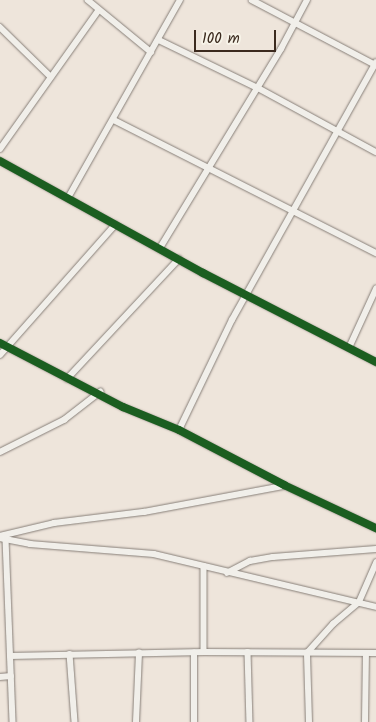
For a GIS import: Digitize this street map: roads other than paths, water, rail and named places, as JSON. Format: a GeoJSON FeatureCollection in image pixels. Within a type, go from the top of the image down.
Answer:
{"type":"FeatureCollection","features":[{"type":"Feature","properties":{"kind":"street"},"geometry":{"type":"LineString","coordinates":[[88,0],[98,11],[151,52]]}},
{"type":"Feature","properties":{"kind":"street"},"geometry":{"type":"LineString","coordinates":[[68,198],[114,120],[180,0]]}},
{"type":"Feature","properties":{"kind":"street"},"geometry":{"type":"LineString","coordinates":[[179,430],[247,294],[295,213],[376,64],[252,0]]}},
{"type":"Feature","properties":{"kind":"street"},"geometry":{"type":"LineString","coordinates":[[160,248],[258,88],[307,0]]}},
{"type":"Feature","properties":{"kind":"street"},"geometry":{"type":"LineString","coordinates":[[0,149],[98,11]]}},
{"type":"Feature","properties":{"kind":"street"},"geometry":{"type":"LineString","coordinates":[[0,27],[51,77]]}},
{"type":"Feature","properties":{"kind":"street"},"geometry":{"type":"LineString","coordinates":[[159,40],[258,88],[376,152]]}},
{"type":"Feature","properties":{"kind":"street"},"geometry":{"type":"LineString","coordinates":[[114,120],[376,253]]}},
{"type":"Feature","properties":{"kind":"street"},"geometry":{"type":"LineString","coordinates":[[0,161],[115,225],[376,362]]}},
{"type":"Feature","properties":{"kind":"street"},"geometry":{"type":"LineString","coordinates":[[0,355],[115,225]]}},
{"type":"Feature","properties":{"kind":"street"},"geometry":{"type":"LineString","coordinates":[[67,379],[179,259]]}},
{"type":"Feature","properties":{"kind":"street"},"geometry":{"type":"LineString","coordinates":[[349,348],[376,290]]}},
{"type":"Feature","properties":{"kind":"street"},"geometry":{"type":"LineString","coordinates":[[0,343],[67,379],[100,392],[123,407],[179,430],[284,485],[376,528]]}},
{"type":"Feature","properties":{"kind":"street"},"geometry":{"type":"LineString","coordinates":[[0,452],[64,420],[100,392]]}},
{"type":"Feature","properties":{"kind":"street"},"geometry":{"type":"LineString","coordinates":[[2,538],[54,523],[144,512],[284,485]]}},
{"type":"Feature","properties":{"kind":"street"},"geometry":{"type":"LineString","coordinates":[[2,538],[30,544],[136,551],[376,607]]}},
{"type":"Feature","properties":{"kind":"street"},"geometry":{"type":"LineString","coordinates":[[2,538],[13,722]]}},
{"type":"Feature","properties":{"kind":"street"},"geometry":{"type":"LineString","coordinates":[[226,573],[250,561],[273,557],[376,549]]}},
{"type":"Feature","properties":{"kind":"street"},"geometry":{"type":"LineString","coordinates":[[309,722],[307,653],[333,624],[359,602],[376,563]]}},
{"type":"Feature","properties":{"kind":"street"},"geometry":{"type":"LineString","coordinates":[[204,566],[204,652]]}},
{"type":"Feature","properties":{"kind":"street"},"geometry":{"type":"LineString","coordinates":[[10,656],[204,652],[376,653]]}},
{"type":"Feature","properties":{"kind":"street"},"geometry":{"type":"LineString","coordinates":[[248,652],[250,722]]}},
{"type":"Feature","properties":{"kind":"street"},"geometry":{"type":"LineString","coordinates":[[136,722],[138,653]]}},
{"type":"Feature","properties":{"kind":"street"},"geometry":{"type":"LineString","coordinates":[[194,653],[194,722]]}},
{"type":"Feature","properties":{"kind":"street"},"geometry":{"type":"LineString","coordinates":[[70,654],[74,722]]}},
{"type":"Feature","properties":{"kind":"street"},"geometry":{"type":"LineString","coordinates":[[365,722],[366,654]]}},
{"type":"Feature","properties":{"kind":"street"},"geometry":{"type":"LineString","coordinates":[[0,677],[11,676]]}}]}
